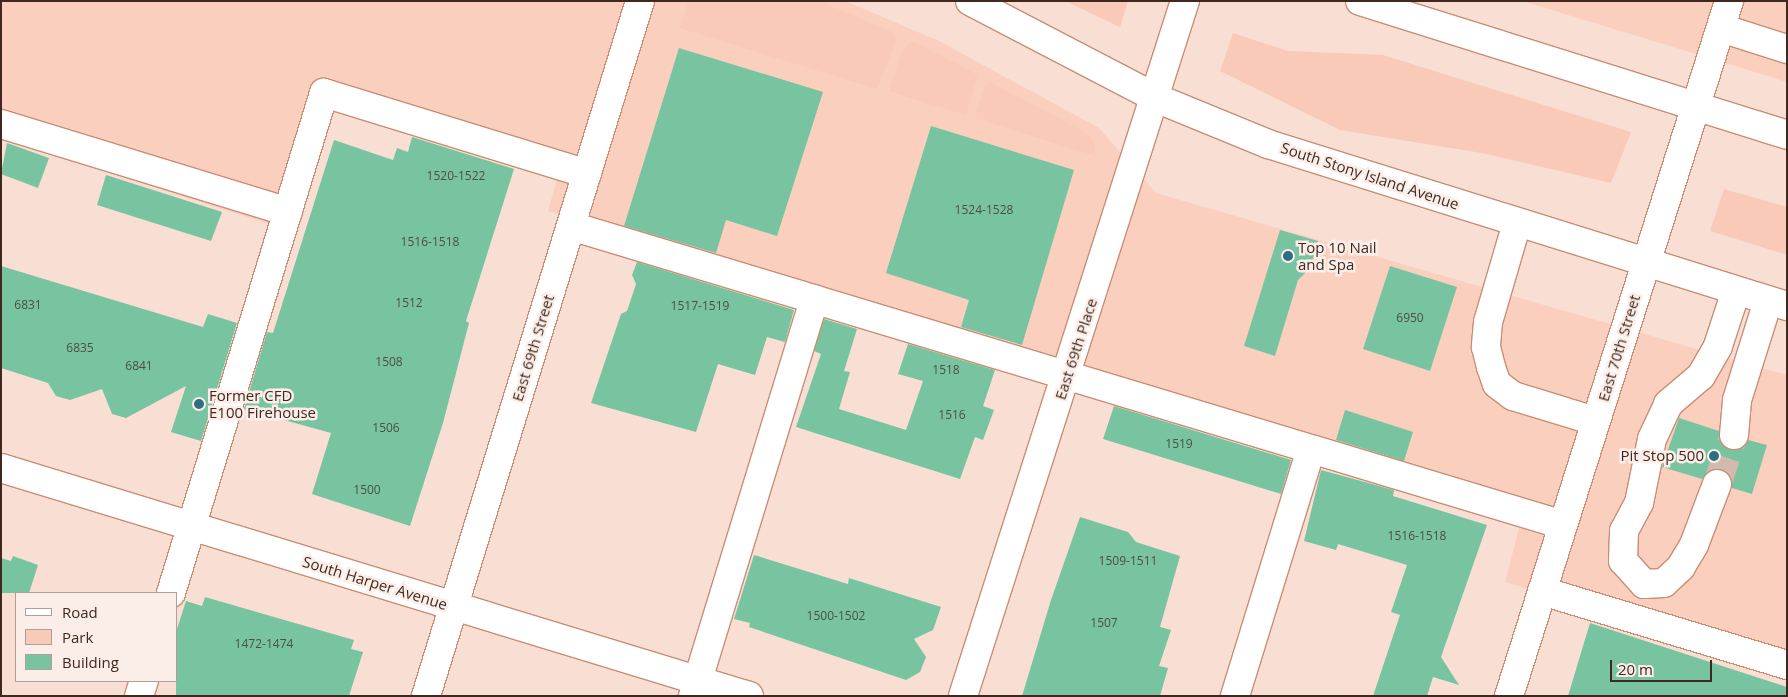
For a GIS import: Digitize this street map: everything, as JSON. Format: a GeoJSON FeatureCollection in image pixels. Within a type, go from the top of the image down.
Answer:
{"type":"FeatureCollection","features":[{"type":"Feature","properties":{"kind":"main road","name":"East 69th Street"},"geometry":{"type":"LineString","coordinates":[[426,696],[640,1]]}},
{"type":"Feature","properties":{"kind":"main road","name":"South Stony Island Avenue"},"geometry":{"type":"LineString","coordinates":[[970,1],[1156,98],[1268,144],[1778,304]]}},
{"type":"Feature","properties":{"kind":"main road","name":"East 69th Place"},"geometry":{"type":"LineString","coordinates":[[963,696],[1068,375],[1185,1]]}},
{"type":"Feature","properties":{"kind":"main road"},"geometry":{"type":"LineString","coordinates":[[1360,1],[1787,135]]}},
{"type":"Feature","properties":{"kind":"main road","name":"East 70th Street"},"geometry":{"type":"LineString","coordinates":[[1509,696],[1729,1]]}},
{"type":"Feature","properties":{"kind":"main road"},"geometry":{"type":"LineString","coordinates":[[1721,28],[1787,49]]}},
{"type":"Feature","properties":{"kind":"main road"},"geometry":{"type":"LineString","coordinates":[[171,592],[324,93],[587,174]]}},
{"type":"Feature","properties":{"kind":"main road"},"geometry":{"type":"LineString","coordinates":[[1,124],[288,212]]}},
{"type":"Feature","properties":{"kind":"main road"},"geometry":{"type":"LineString","coordinates":[[1517,222],[1488,322],[1486,347],[1497,384],[1513,396],[1596,422]]}},
{"type":"Feature","properties":{"kind":"main road"},"geometry":{"type":"LineString","coordinates":[[571,226],[1563,525]]}},
{"type":"Feature","properties":{"kind":"main road"},"geometry":{"type":"LineString","coordinates":[[1718,484],[1694,546],[1681,567],[1664,583],[1644,584],[1623,561],[1624,531],[1638,503],[1652,439],[1668,404],[1702,376],[1718,346],[1736,291]]}},
{"type":"Feature","properties":{"kind":"main road"},"geometry":{"type":"LineString","coordinates":[[696,688],[814,298]]}},
{"type":"Feature","properties":{"kind":"main road"},"geometry":{"type":"LineString","coordinates":[[1734,435],[1737,400],[1778,304]]}},
{"type":"Feature","properties":{"kind":"main road"},"geometry":{"type":"LineString","coordinates":[[1235,696],[1311,449]]}},
{"type":"Feature","properties":{"kind":"main road","name":"South Harper Avenue"},"geometry":{"type":"LineString","coordinates":[[1,468],[454,607],[696,688],[749,696]]}},
{"type":"Feature","properties":{"kind":"main road"},"geometry":{"type":"LineString","coordinates":[[1542,590],[1787,665]]}},
{"type":"Feature","properties":{"kind":"main road"},"geometry":{"type":"LineString","coordinates":[[139,696],[144,682]]}},
{"type":"Feature","properties":{"kind":"shaded area"},"geometry":{"type":"Polygon","coordinates":[[[1,1],[845,1],[939,41],[1099,128],[1156,193],[1787,375],[1787,667],[1505,582],[1526,502],[548,211],[559,173],[312,103],[272,225],[1,138],[1,1]]]}},
{"type":"Feature","properties":{"kind":"shaded area"},"geometry":{"type":"Polygon","coordinates":[[[1522,1],[1787,1],[1787,82],[1673,47],[1522,1]]]}},
{"type":"Feature","properties":{"kind":"green space"},"geometry":{"type":"Polygon","coordinates":[[[688,1],[819,1],[892,32],[896,41],[877,89],[680,28],[688,1]]]}},
{"type":"Feature","properties":{"kind":"green space"},"geometry":{"type":"Polygon","coordinates":[[[1065,1],[1128,1],[1120,27],[1065,1]]]}},
{"type":"Feature","properties":{"kind":"green space"},"geometry":{"type":"Polygon","coordinates":[[[1233,33],[1288,51],[1383,55],[1631,132],[1611,183],[1482,153],[1340,130],[1220,71],[1233,33]]]}},
{"type":"Feature","properties":{"kind":"green space"},"geometry":{"type":"Polygon","coordinates":[[[914,42],[978,75],[966,115],[889,91],[901,54],[909,43],[914,42]]]}},
{"type":"Feature","properties":{"kind":"green space"},"geometry":{"type":"Polygon","coordinates":[[[990,82],[1084,132],[1094,141],[1096,156],[975,118],[985,85],[990,82]]]}},
{"type":"Feature","properties":{"kind":"green space"},"geometry":{"type":"Polygon","coordinates":[[[1724,189],[1787,207],[1787,255],[1710,231],[1724,189]]]}},
{"type":"Feature","properties":{"kind":"building"},"geometry":{"type":"Polygon","coordinates":[[[679,48],[823,92],[777,236],[726,220],[716,253],[624,226],[679,48]]]}},
{"type":"Feature","properties":{"kind":"building"},"geometry":{"type":"Polygon","coordinates":[[[931,126],[1074,170],[1022,345],[961,327],[969,300],[886,273],[931,126]]]}},
{"type":"Feature","properties":{"kind":"building"},"geometry":{"type":"Polygon","coordinates":[[[412,137],[514,169],[466,321],[469,323],[443,423],[410,526],[312,494],[331,433],[244,409],[267,332],[273,333],[334,140],[393,160],[397,148],[408,152],[412,137]]]}},
{"type":"Feature","properties":{"kind":"building"},"geometry":{"type":"Polygon","coordinates":[[[7,143],[49,158],[38,188],[1,174],[7,143]]]}},
{"type":"Feature","properties":{"kind":"building"},"geometry":{"type":"Polygon","coordinates":[[[106,175],[222,212],[211,241],[97,205],[106,175]]]}},
{"type":"Feature","properties":{"kind":"building"},"geometry":{"type":"Polygon","coordinates":[[[1280,230],[1318,241],[1310,268],[1298,280],[1275,356],[1244,346],[1280,230]]]}},
{"type":"Feature","properties":{"kind":"building"},"geometry":{"type":"Polygon","coordinates":[[[637,262],[794,310],[785,342],[767,337],[755,375],[718,364],[696,432],[591,403],[621,314],[627,311],[636,284],[632,275],[637,262]]]}},
{"type":"Feature","properties":{"kind":"building"},"geometry":{"type":"Polygon","coordinates":[[[1,266],[203,327],[208,314],[237,323],[201,441],[171,432],[186,386],[126,418],[112,414],[102,389],[70,400],[56,396],[48,383],[1,368],[1,266]]]}},
{"type":"Feature","properties":{"kind":"building"},"geometry":{"type":"Polygon","coordinates":[[[1390,266],[1457,287],[1430,371],[1363,349],[1390,266]]]}},
{"type":"Feature","properties":{"kind":"building"},"geometry":{"type":"Polygon","coordinates":[[[824,319],[857,329],[844,371],[850,372],[839,409],[906,430],[923,381],[898,374],[908,344],[995,370],[983,406],[994,410],[983,440],[975,437],[960,479],[796,427],[821,354],[814,351],[824,319]]]}},
{"type":"Feature","properties":{"kind":"building"},"geometry":{"type":"Polygon","coordinates":[[[1114,406],[1291,460],[1281,494],[1103,439],[1114,406]]]}},
{"type":"Feature","properties":{"kind":"building"},"geometry":{"type":"Polygon","coordinates":[[[1345,410],[1413,432],[1404,461],[1336,440],[1345,410]]]}},
{"type":"Feature","properties":{"kind":"building","name":"Pit Stop 500"},"geometry":{"type":"Polygon","coordinates":[[[1679,418],[1719,431],[1720,442],[1732,450],[1741,449],[1748,440],[1767,445],[1752,494],[1732,488],[1729,475],[1722,469],[1708,472],[1702,479],[1662,467],[1679,418]]]}},
{"type":"Feature","properties":{"kind":"building"},"geometry":{"type":"Polygon","coordinates":[[[1321,470],[1394,490],[1393,496],[1487,525],[1441,657],[1459,685],[1433,677],[1427,696],[1373,696],[1400,615],[1391,612],[1407,565],[1338,544],[1336,550],[1304,541],[1321,470]]]}},
{"type":"Feature","properties":{"kind":"building"},"geometry":{"type":"Polygon","coordinates":[[[1080,517],[1128,532],[1136,542],[1180,556],[1160,627],[1171,630],[1159,666],[1168,668],[1160,696],[1022,696],[1051,600],[1080,517]]]}},
{"type":"Feature","properties":{"kind":"building"},"geometry":{"type":"Polygon","coordinates":[[[754,555],[848,584],[849,578],[941,607],[933,630],[914,639],[926,657],[920,672],[906,680],[749,627],[750,623],[734,619],[754,555]]]}},
{"type":"Feature","properties":{"kind":"building"},"geometry":{"type":"Polygon","coordinates":[[[13,556],[38,565],[29,592],[1,593],[1,558],[11,561],[13,556]]]}},
{"type":"Feature","properties":{"kind":"building"},"geometry":{"type":"Polygon","coordinates":[[[205,597],[354,640],[351,649],[363,652],[349,696],[176,696],[176,682],[178,682],[178,626],[186,601],[202,606],[205,597]]]}},
{"type":"Feature","properties":{"kind":"building"},"geometry":{"type":"Polygon","coordinates":[[[1590,623],[1787,687],[1787,696],[1568,696],[1590,623]]]}},
{"type":"Feature","properties":{"kind":"tunnel"},"geometry":{"type":"LineString","coordinates":[[1717,484],[1734,435]]}},
{"type":"Feature","properties":{"kind":"place","name":"Top 10 Nail and Spa"},"geometry":{"type":"Point","coordinates":[1288,256]}},
{"type":"Feature","properties":{"kind":"place","name":"Former CFD E100 Firehouse"},"geometry":{"type":"Point","coordinates":[199,404]}},
{"type":"Feature","properties":{"kind":"place","name":"Pit Stop 500"},"geometry":{"type":"Point","coordinates":[1714,456]}}]}
